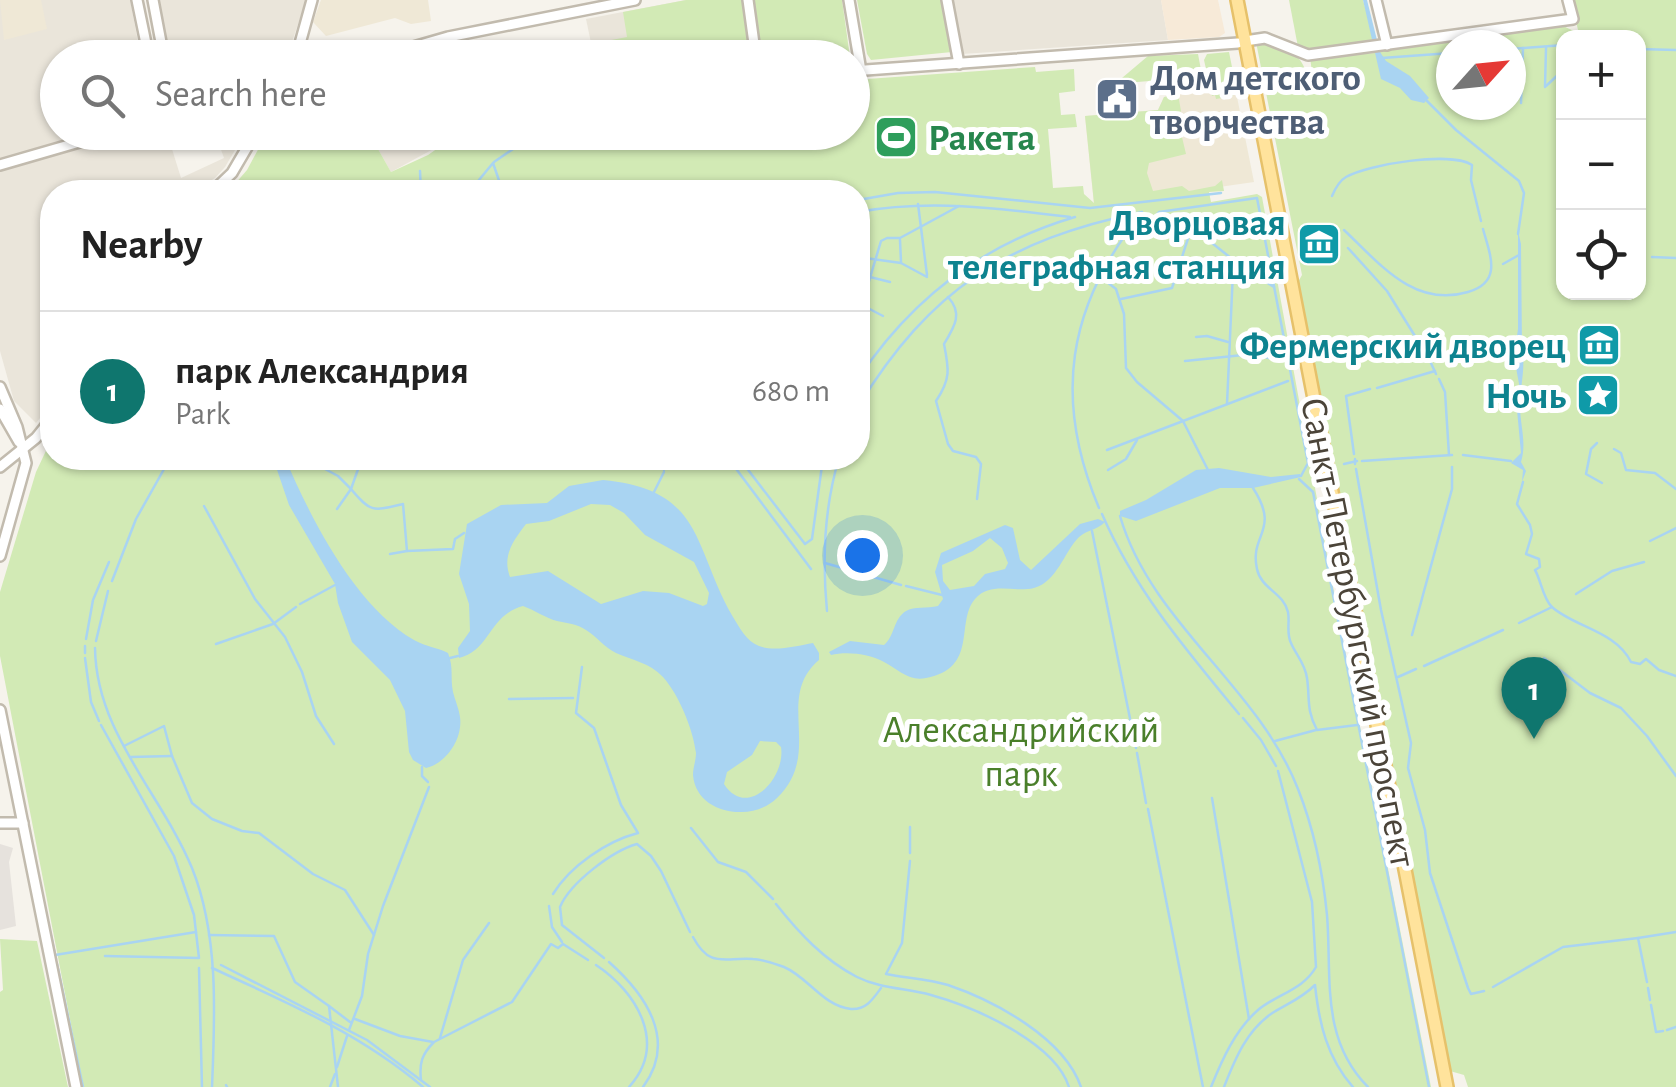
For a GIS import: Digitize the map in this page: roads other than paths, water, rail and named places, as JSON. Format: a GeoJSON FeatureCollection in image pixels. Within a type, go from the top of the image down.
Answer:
{"type":"FeatureCollection","features":[{"type":"Feature","properties":{"kind":"main road","name":"Санкт-Петербургский проспект"},"geometry":{"type":"LineString","coordinates":[[1233,0],[1443,1087]]}},
{"type":"Feature","properties":{"kind":"street"},"geometry":{"type":"LineString","coordinates":[[137,0],[145,40]]}},
{"type":"Feature","properties":{"kind":"street"},"geometry":{"type":"LineString","coordinates":[[153,0],[161,40]]}},
{"type":"Feature","properties":{"kind":"street"},"geometry":{"type":"LineString","coordinates":[[301,40],[312,0]]}},
{"type":"Feature","properties":{"kind":"street"},"geometry":{"type":"LineString","coordinates":[[748,0],[754,40]]}},
{"type":"Feature","properties":{"kind":"street"},"geometry":{"type":"LineString","coordinates":[[849,0],[854,40]]}},
{"type":"Feature","properties":{"kind":"street"},"geometry":{"type":"LineString","coordinates":[[947,0],[959,64]]}},
{"type":"Feature","properties":{"kind":"street"},"geometry":{"type":"LineString","coordinates":[[1376,0],[1381,46]]}},
{"type":"Feature","properties":{"kind":"street"},"geometry":{"type":"LineString","coordinates":[[870,70],[1265,38],[1308,55],[1573,20],[1568,0]]}},
{"type":"Feature","properties":{"kind":"street"},"geometry":{"type":"LineString","coordinates":[[438,40],[629,1]]}},
{"type":"Feature","properties":{"kind":"street"},"geometry":{"type":"LineString","coordinates":[[0,165],[52,150]]}},
{"type":"Feature","properties":{"kind":"street"},"geometry":{"type":"LineString","coordinates":[[225,180],[245,150]]}},
{"type":"Feature","properties":{"kind":"street"},"geometry":{"type":"LineString","coordinates":[[0,387],[24,449],[25,473],[0,556]]}},
{"type":"Feature","properties":{"kind":"street"},"geometry":{"type":"LineString","coordinates":[[0,409],[24,449]]}},
{"type":"Feature","properties":{"kind":"street"},"geometry":{"type":"LineString","coordinates":[[0,467],[40,431]]}},
{"type":"Feature","properties":{"kind":"street"},"geometry":{"type":"LineString","coordinates":[[0,710],[76,1087]]}},
{"type":"Feature","properties":{"kind":"street"},"geometry":{"type":"LineString","coordinates":[[0,823],[23,823]]}},
{"type":"Feature","properties":{"kind":"water"},"geometry":{"type":"Polygon","coordinates":[[[1363,0],[1367,0],[1380,52],[1386,61],[1410,76],[1429,98],[1424,103],[1411,100],[1400,88],[1381,79],[1363,0]]]}},
{"type":"Feature","properties":{"kind":"water"},"geometry":{"type":"Polygon","coordinates":[[[1518,231],[1523,363],[1521,462],[1526,471],[1522,482],[1523,470],[1511,463],[1521,453],[1517,410],[1520,389],[1514,357],[1518,329],[1518,231]]]}},
{"type":"Feature","properties":{"kind":"water"},"geometry":{"type":"Polygon","coordinates":[[[1219,468],[1271,477],[1301,477],[1253,488],[1220,488],[1136,521],[1120,516],[1120,511],[1196,470],[1219,468]]]}},
{"type":"Feature","properties":{"kind":"water"},"geometry":{"type":"Polygon","coordinates":[[[277,470],[291,470],[337,559],[373,606],[414,640],[448,653],[460,725],[452,748],[441,761],[426,768],[413,760],[405,711],[390,680],[352,642],[335,584],[289,505],[277,470]]]}},
{"type":"Feature","properties":{"kind":"water"},"geometry":{"type":"Polygon","coordinates":[[[603,480],[661,496],[691,526],[733,617],[747,638],[772,648],[813,643],[819,660],[806,675],[800,691],[797,763],[790,781],[769,804],[734,812],[710,804],[695,784],[692,734],[669,684],[652,668],[612,651],[583,628],[523,606],[503,617],[477,648],[459,658],[458,648],[470,631],[469,604],[459,574],[467,524],[501,505],[547,503],[569,486],[603,480]],[[591,504],[549,521],[526,524],[508,555],[510,577],[548,571],[601,604],[643,591],[669,593],[703,606],[707,604],[709,593],[694,562],[645,535],[624,513],[610,505],[591,504]],[[760,741],[752,755],[727,772],[724,784],[743,798],[763,791],[781,759],[781,747],[776,742],[760,741]]]}},
{"type":"Feature","properties":{"kind":"water"},"geometry":{"type":"Polygon","coordinates":[[[1098,519],[1105,522],[1079,537],[1042,585],[988,590],[975,599],[966,620],[960,655],[943,673],[914,678],[872,657],[829,652],[850,641],[884,645],[906,611],[938,606],[943,599],[935,572],[941,553],[1005,525],[1013,528],[1020,560],[1031,570],[1080,524],[1098,519]],[[990,538],[942,565],[943,581],[950,590],[974,586],[985,574],[1005,569],[1008,563],[1002,548],[990,538]]]}},
{"type":"Feature","properties":{"kind":"waterway"},"geometry":{"type":"LineString","coordinates":[[1526,48],[1556,46]]}},
{"type":"Feature","properties":{"kind":"waterway"},"geometry":{"type":"LineString","coordinates":[[1545,87],[1546,48]]}},
{"type":"Feature","properties":{"kind":"waterway"},"geometry":{"type":"LineString","coordinates":[[1646,49],[1676,50]]}},
{"type":"Feature","properties":{"kind":"waterway"},"geometry":{"type":"LineString","coordinates":[[1382,58],[1436,54]]}},
{"type":"Feature","properties":{"kind":"waterway"},"geometry":{"type":"LineString","coordinates":[[1546,86],[1556,77]]}},
{"type":"Feature","properties":{"kind":"waterway"},"geometry":{"type":"LineString","coordinates":[[1427,101],[1519,181],[1524,193],[1518,234]]}},
{"type":"Feature","properties":{"kind":"waterway"},"geometry":{"type":"LineString","coordinates":[[494,162],[512,150]]}},
{"type":"Feature","properties":{"kind":"waterway"},"geometry":{"type":"LineString","coordinates":[[1332,196],[1344,179],[1357,172],[1429,159],[1462,161],[1472,165],[1471,180],[1481,221]]}},
{"type":"Feature","properties":{"kind":"waterway"},"geometry":{"type":"LineString","coordinates":[[479,180],[493,163],[499,180]]}},
{"type":"Feature","properties":{"kind":"waterway"},"geometry":{"type":"LineString","coordinates":[[420,171],[420,180]]}},
{"type":"Feature","properties":{"kind":"waterway"},"geometry":{"type":"LineString","coordinates":[[870,198],[935,192],[1090,208],[1221,193]]}},
{"type":"Feature","properties":{"kind":"waterway"},"geometry":{"type":"LineString","coordinates":[[1140,232],[1159,212],[1257,198],[1308,463],[1301,476]]}},
{"type":"Feature","properties":{"kind":"waterway"},"geometry":{"type":"LineString","coordinates":[[918,204],[927,275]]}},
{"type":"Feature","properties":{"kind":"waterway"},"geometry":{"type":"LineString","coordinates":[[870,210],[937,205],[1070,217]]}},
{"type":"Feature","properties":{"kind":"waterway"},"geometry":{"type":"LineString","coordinates":[[870,278],[881,241],[900,238],[959,206]]}},
{"type":"Feature","properties":{"kind":"waterway"},"geometry":{"type":"LineString","coordinates":[[870,389],[914,331],[976,276],[1051,238],[1142,212]]}},
{"type":"Feature","properties":{"kind":"waterway"},"geometry":{"type":"LineString","coordinates":[[1099,508],[1076,429],[1075,355],[1097,283],[1141,214]]}},
{"type":"Feature","properties":{"kind":"waterway"},"geometry":{"type":"LineString","coordinates":[[870,362],[901,324],[952,278],[1010,242],[1075,217]]}},
{"type":"Feature","properties":{"kind":"waterway"},"geometry":{"type":"LineString","coordinates":[[1121,299],[1172,288],[1194,220]]}},
{"type":"Feature","properties":{"kind":"waterway"},"geometry":{"type":"LineString","coordinates":[[1193,228],[1241,266]]}},
{"type":"Feature","properties":{"kind":"waterway"},"geometry":{"type":"LineString","coordinates":[[1344,230],[1399,280],[1431,294],[1449,295],[1479,287],[1490,275],[1491,258],[1483,229]]}},
{"type":"Feature","properties":{"kind":"waterway"},"geometry":{"type":"LineString","coordinates":[[900,240],[901,262]]}},
{"type":"Feature","properties":{"kind":"waterway"},"geometry":{"type":"LineString","coordinates":[[1348,248],[1387,291],[1428,357]]}},
{"type":"Feature","properties":{"kind":"waterway"},"geometry":{"type":"LineString","coordinates":[[1503,264],[1519,255]]}},
{"type":"Feature","properties":{"kind":"waterway"},"geometry":{"type":"LineString","coordinates":[[1652,257],[1676,258]]}},
{"type":"Feature","properties":{"kind":"waterway"},"geometry":{"type":"LineString","coordinates":[[870,259],[901,263],[927,277]]}},
{"type":"Feature","properties":{"kind":"waterway"},"geometry":{"type":"LineString","coordinates":[[1227,404],[1233,271],[1241,266],[1274,287]]}},
{"type":"Feature","properties":{"kind":"waterway"},"geometry":{"type":"LineString","coordinates":[[870,277],[890,282]]}},
{"type":"Feature","properties":{"kind":"waterway"},"geometry":{"type":"LineString","coordinates":[[1107,282],[1116,289],[1124,314],[1126,368],[1183,421],[1208,470]]}},
{"type":"Feature","properties":{"kind":"waterway"},"geometry":{"type":"LineString","coordinates":[[948,297],[956,320],[944,344],[948,374],[936,401],[948,444],[953,451],[976,457],[981,464],[977,499]]}},
{"type":"Feature","properties":{"kind":"waterway"},"geometry":{"type":"LineString","coordinates":[[870,309],[883,316]]}},
{"type":"Feature","properties":{"kind":"waterway"},"geometry":{"type":"LineString","coordinates":[[1196,337],[1228,342]]}},
{"type":"Feature","properties":{"kind":"waterway"},"geometry":{"type":"LineString","coordinates":[[1185,361],[1253,354],[1273,359]]}},
{"type":"Feature","properties":{"kind":"waterway"},"geometry":{"type":"LineString","coordinates":[[1430,361],[1436,374]]}},
{"type":"Feature","properties":{"kind":"waterway"},"geometry":{"type":"LineString","coordinates":[[1377,388],[1435,371]]}},
{"type":"Feature","properties":{"kind":"waterway"},"geometry":{"type":"LineString","coordinates":[[1439,379],[1445,392],[1449,455]]}},
{"type":"Feature","properties":{"kind":"waterway"},"geometry":{"type":"LineString","coordinates":[[1107,450],[1288,381]]}},
{"type":"Feature","properties":{"kind":"waterway"},"geometry":{"type":"LineString","coordinates":[[1354,454],[1346,396],[1370,389]]}},
{"type":"Feature","properties":{"kind":"waterway"},"geometry":{"type":"LineString","coordinates":[[1108,470],[1126,459],[1137,440]]}},
{"type":"Feature","properties":{"kind":"waterway"},"geometry":{"type":"LineString","coordinates":[[1597,443],[1591,449],[1586,474],[1602,483]]}},
{"type":"Feature","properties":{"kind":"waterway"},"geometry":{"type":"LineString","coordinates":[[1614,449],[1621,453],[1626,470],[1655,473],[1676,489]]}},
{"type":"Feature","properties":{"kind":"waterway"},"geometry":{"type":"LineString","coordinates":[[1362,461],[1452,455]]}},
{"type":"Feature","properties":{"kind":"waterway"},"geometry":{"type":"LineString","coordinates":[[1463,455],[1511,461]]}},
{"type":"Feature","properties":{"kind":"waterway"},"geometry":{"type":"LineString","coordinates":[[1355,459],[1355,464]]}},
{"type":"Feature","properties":{"kind":"waterway"},"geometry":{"type":"LineString","coordinates":[[1344,464],[1357,461]]}},
{"type":"Feature","properties":{"kind":"waterway"},"geometry":{"type":"LineString","coordinates":[[1412,635],[1452,489],[1452,467]]}},
{"type":"Feature","properties":{"kind":"waterway"},"geometry":{"type":"LineString","coordinates":[[1356,469],[1381,610],[1411,743],[1408,768],[1425,830],[1430,873],[1468,988],[1471,994],[1484,991]]}},
{"type":"Feature","properties":{"kind":"waterway"},"geometry":{"type":"LineString","coordinates":[[112,581],[136,519],[164,470]]}},
{"type":"Feature","properties":{"kind":"waterway"},"geometry":{"type":"LineString","coordinates":[[327,470],[351,489],[337,509]]}},
{"type":"Feature","properties":{"kind":"waterway"},"geometry":{"type":"LineString","coordinates":[[358,470],[351,489],[363,502],[373,508],[403,504],[407,551],[453,549],[455,539],[464,533]]}},
{"type":"Feature","properties":{"kind":"waterway"},"geometry":{"type":"LineString","coordinates":[[737,470],[811,569]]}},
{"type":"Feature","properties":{"kind":"waterway"},"geometry":{"type":"LineString","coordinates":[[748,470],[805,544],[812,539],[821,470]]}},
{"type":"Feature","properties":{"kind":"waterway"},"geometry":{"type":"LineString","coordinates":[[827,611],[826,534],[836,470]]}},
{"type":"Feature","properties":{"kind":"waterway"},"geometry":{"type":"LineString","coordinates":[[654,492],[664,472]]}},
{"type":"Feature","properties":{"kind":"waterway"},"geometry":{"type":"LineString","coordinates":[[1299,479],[1313,492],[1429,1087]]}},
{"type":"Feature","properties":{"kind":"waterway"},"geometry":{"type":"LineString","coordinates":[[1523,482],[1517,504],[1532,534],[1526,554],[1539,559],[1540,567],[1535,570],[1549,604],[1615,643],[1631,662],[1640,664],[1646,659],[1659,670],[1676,676]]}},
{"type":"Feature","properties":{"kind":"waterway"},"geometry":{"type":"LineString","coordinates":[[1253,488],[1264,514],[1257,569],[1286,606],[1288,631],[1306,673],[1310,710],[1317,730],[1357,725]]}},
{"type":"Feature","properties":{"kind":"waterway"},"geometry":{"type":"LineString","coordinates":[[204,506],[255,599],[285,637],[302,672],[316,716],[334,744]]}},
{"type":"Feature","properties":{"kind":"waterway"},"geometry":{"type":"LineString","coordinates":[[1102,514],[1146,594],[1239,714]]}},
{"type":"Feature","properties":{"kind":"waterway"},"geometry":{"type":"LineString","coordinates":[[1120,516],[1155,589],[1258,718],[1298,789],[1323,883],[1335,1028],[1342,1049],[1368,1087]]}},
{"type":"Feature","properties":{"kind":"waterway"},"geometry":{"type":"LineString","coordinates":[[1650,541],[1676,528]]}},
{"type":"Feature","properties":{"kind":"waterway"},"geometry":{"type":"LineString","coordinates":[[1092,531],[1136,748]]}},
{"type":"Feature","properties":{"kind":"waterway"},"geometry":{"type":"LineString","coordinates":[[390,554],[407,551]]}},
{"type":"Feature","properties":{"kind":"waterway"},"geometry":{"type":"LineString","coordinates":[[86,639],[93,600],[109,562]]}},
{"type":"Feature","properties":{"kind":"waterway"},"geometry":{"type":"LineString","coordinates":[[1576,594],[1612,571],[1644,562]]}},
{"type":"Feature","properties":{"kind":"waterway"},"geometry":{"type":"LineString","coordinates":[[825,563],[901,585]]}},
{"type":"Feature","properties":{"kind":"waterway"},"geometry":{"type":"LineString","coordinates":[[300,604],[335,585]]}},
{"type":"Feature","properties":{"kind":"waterway"},"geometry":{"type":"LineString","coordinates":[[906,586],[942,595]]}},
{"type":"Feature","properties":{"kind":"waterway"},"geometry":{"type":"LineString","coordinates":[[96,641],[108,591]]}},
{"type":"Feature","properties":{"kind":"waterway"},"geometry":{"type":"LineString","coordinates":[[216,644],[273,624],[296,607]]}},
{"type":"Feature","properties":{"kind":"waterway"},"geometry":{"type":"LineString","coordinates":[[1519,623],[1552,607]]}},
{"type":"Feature","properties":{"kind":"waterway"},"geometry":{"type":"LineString","coordinates":[[1424,666],[1503,630]]}},
{"type":"Feature","properties":{"kind":"waterway"},"geometry":{"type":"LineString","coordinates":[[85,646],[85,653]]}},
{"type":"Feature","properties":{"kind":"waterway"},"geometry":{"type":"LineString","coordinates":[[95,648],[106,708],[132,762],[179,840],[201,894],[213,976],[212,1087]]}},
{"type":"Feature","properties":{"kind":"waterway"},"geometry":{"type":"LineString","coordinates":[[450,658],[458,656]]}},
{"type":"Feature","properties":{"kind":"waterway"},"geometry":{"type":"LineString","coordinates":[[85,658],[91,702],[99,721]]}},
{"type":"Feature","properties":{"kind":"waterway"},"geometry":{"type":"LineString","coordinates":[[1544,658],[1590,693],[1621,708],[1676,776]]}},
{"type":"Feature","properties":{"kind":"waterway"},"geometry":{"type":"LineString","coordinates":[[553,894],[590,856],[638,833],[621,805],[594,728],[576,713],[582,667]]}},
{"type":"Feature","properties":{"kind":"waterway"},"geometry":{"type":"LineString","coordinates":[[1398,677],[1416,669]]}},
{"type":"Feature","properties":{"kind":"waterway"},"geometry":{"type":"LineString","coordinates":[[509,699],[573,698]]}},
{"type":"Feature","properties":{"kind":"waterway"},"geometry":{"type":"LineString","coordinates":[[1243,718],[1276,766]]}},
{"type":"Feature","properties":{"kind":"waterway"},"geometry":{"type":"LineString","coordinates":[[101,725],[174,856],[194,915],[199,958],[105,956]]}},
{"type":"Feature","properties":{"kind":"waterway"},"geometry":{"type":"LineString","coordinates":[[124,746],[164,726],[192,803],[212,819],[259,833],[313,874],[345,890],[374,935]]}},
{"type":"Feature","properties":{"kind":"waterway"},"geometry":{"type":"LineString","coordinates":[[1275,741],[1316,730]]}},
{"type":"Feature","properties":{"kind":"waterway"},"geometry":{"type":"LineString","coordinates":[[1137,753],[1146,803]]}},
{"type":"Feature","properties":{"kind":"waterway"},"geometry":{"type":"LineString","coordinates":[[131,757],[172,756]]}},
{"type":"Feature","properties":{"kind":"waterway"},"geometry":{"type":"LineString","coordinates":[[422,767],[422,776],[428,782]]}},
{"type":"Feature","properties":{"kind":"waterway"},"geometry":{"type":"LineString","coordinates":[[1211,1087],[1242,1027],[1265,1005],[1304,981],[1316,967],[1312,902],[1278,771]]}},
{"type":"Feature","properties":{"kind":"waterway"},"geometry":{"type":"LineString","coordinates":[[349,1030],[362,996],[368,954],[383,906],[429,787]]}},
{"type":"Feature","properties":{"kind":"waterway"},"geometry":{"type":"LineString","coordinates":[[1212,798],[1249,1019]]}},
{"type":"Feature","properties":{"kind":"waterway"},"geometry":{"type":"LineString","coordinates":[[1148,809],[1203,1087]]}},
{"type":"Feature","properties":{"kind":"waterway"},"geometry":{"type":"LineString","coordinates":[[910,827],[910,853]]}},
{"type":"Feature","properties":{"kind":"waterway"},"geometry":{"type":"LineString","coordinates":[[691,828],[718,862],[746,872],[773,899]]}},
{"type":"Feature","properties":{"kind":"waterway"},"geometry":{"type":"LineString","coordinates":[[604,958],[562,925],[560,907],[593,869],[637,844],[661,871],[690,932]]}},
{"type":"Feature","properties":{"kind":"waterway"},"geometry":{"type":"LineString","coordinates":[[910,861],[902,943],[886,974],[948,985],[1006,1011],[1060,1053],[1081,1087]]}},
{"type":"Feature","properties":{"kind":"waterway"},"geometry":{"type":"LineString","coordinates":[[42,894],[56,959]]}},
{"type":"Feature","properties":{"kind":"waterway"},"geometry":{"type":"LineString","coordinates":[[776,904],[813,945],[845,970],[866,981],[931,995],[990,1018],[1048,1055],[1069,1087]]}},
{"type":"Feature","properties":{"kind":"waterway"},"geometry":{"type":"LineString","coordinates":[[549,906],[552,927],[562,942]]}},
{"type":"Feature","properties":{"kind":"waterway"},"geometry":{"type":"LineString","coordinates":[[440,1038],[463,960],[489,923]]}},
{"type":"Feature","properties":{"kind":"waterway"},"geometry":{"type":"LineString","coordinates":[[55,955],[196,932]]}},
{"type":"Feature","properties":{"kind":"waterway"},"geometry":{"type":"LineString","coordinates":[[1647,982],[1638,938],[1676,932]]}},
{"type":"Feature","properties":{"kind":"waterway"},"geometry":{"type":"LineString","coordinates":[[209,935],[274,936],[295,982],[329,1006]]}},
{"type":"Feature","properties":{"kind":"waterway"},"geometry":{"type":"LineString","coordinates":[[693,937],[705,954],[712,957],[757,959],[784,967],[841,1007],[861,1008],[881,988]]}},
{"type":"Feature","properties":{"kind":"waterway"},"geometry":{"type":"LineString","coordinates":[[1493,987],[1563,947],[1638,938]]}},
{"type":"Feature","properties":{"kind":"waterway"},"geometry":{"type":"LineString","coordinates":[[421,1080],[422,1059],[434,1042],[512,1002],[551,944],[558,948],[563,944],[588,960]]}},
{"type":"Feature","properties":{"kind":"waterway"},"geometry":{"type":"LineString","coordinates":[[609,962],[634,988],[653,1019],[658,1052],[643,1087]]}},
{"type":"Feature","properties":{"kind":"waterway"},"geometry":{"type":"LineString","coordinates":[[57,964],[83,1087]]}},
{"type":"Feature","properties":{"kind":"waterway"},"geometry":{"type":"LineString","coordinates":[[221,965],[367,1040],[430,1087]]}},
{"type":"Feature","properties":{"kind":"waterway"},"geometry":{"type":"LineString","coordinates":[[596,965],[635,1004],[647,1037],[640,1071],[629,1087]]}},
{"type":"Feature","properties":{"kind":"waterway"},"geometry":{"type":"LineString","coordinates":[[199,968],[202,1087]]}},
{"type":"Feature","properties":{"kind":"waterway"},"geometry":{"type":"LineString","coordinates":[[212,968],[349,1035],[423,1087]]}},
{"type":"Feature","properties":{"kind":"waterway"},"geometry":{"type":"LineString","coordinates":[[1224,1087],[1256,1027],[1315,985],[1326,1039],[1353,1087]]}},
{"type":"Feature","properties":{"kind":"waterway"},"geometry":{"type":"LineString","coordinates":[[1648,988],[1650,1000]]}},
{"type":"Feature","properties":{"kind":"waterway"},"geometry":{"type":"LineString","coordinates":[[1651,1005],[1656,1032],[1663,1031]]}},
{"type":"Feature","properties":{"kind":"waterway"},"geometry":{"type":"LineString","coordinates":[[338,1087],[329,1006],[350,1022]]}},
{"type":"Feature","properties":{"kind":"waterway"},"geometry":{"type":"LineString","coordinates":[[355,1019],[400,1036],[433,1042]]}},
{"type":"Feature","properties":{"kind":"waterway"},"geometry":{"type":"LineString","coordinates":[[1667,1030],[1676,1027]]}},
{"type":"Feature","properties":{"kind":"waterway"},"geometry":{"type":"LineString","coordinates":[[337,1067],[347,1036]]}},
{"type":"Feature","properties":{"kind":"waterway"},"geometry":{"type":"LineString","coordinates":[[330,1087],[335,1074]]}},
{"type":"Feature","properties":{"kind":"place","name":"Дом детского творчества"},"geometry":{"type":"Point","coordinates":[1117,99]}},
{"type":"Feature","properties":{"kind":"place","name":"Ракета"},"geometry":{"type":"Point","coordinates":[896,137]}},
{"type":"Feature","properties":{"kind":"place","name":"Дворцовая телеграфная станция"},"geometry":{"type":"Point","coordinates":[1319,244]}},
{"type":"Feature","properties":{"kind":"place","name":"Фермерский дворец"},"geometry":{"type":"Point","coordinates":[1599,345]}},
{"type":"Feature","properties":{"kind":"place","name":"Ночь"},"geometry":{"type":"Point","coordinates":[1598,395]}},
{"type":"Feature","properties":{"kind":"place","name":"парк Александрия"},"geometry":{"type":"Point","coordinates":[1534,739]}},
{"type":"Feature","properties":{"kind":"park label","name":"Александрийский парк"},"geometry":{"type":"Point","coordinates":[1021,751]}}]}
